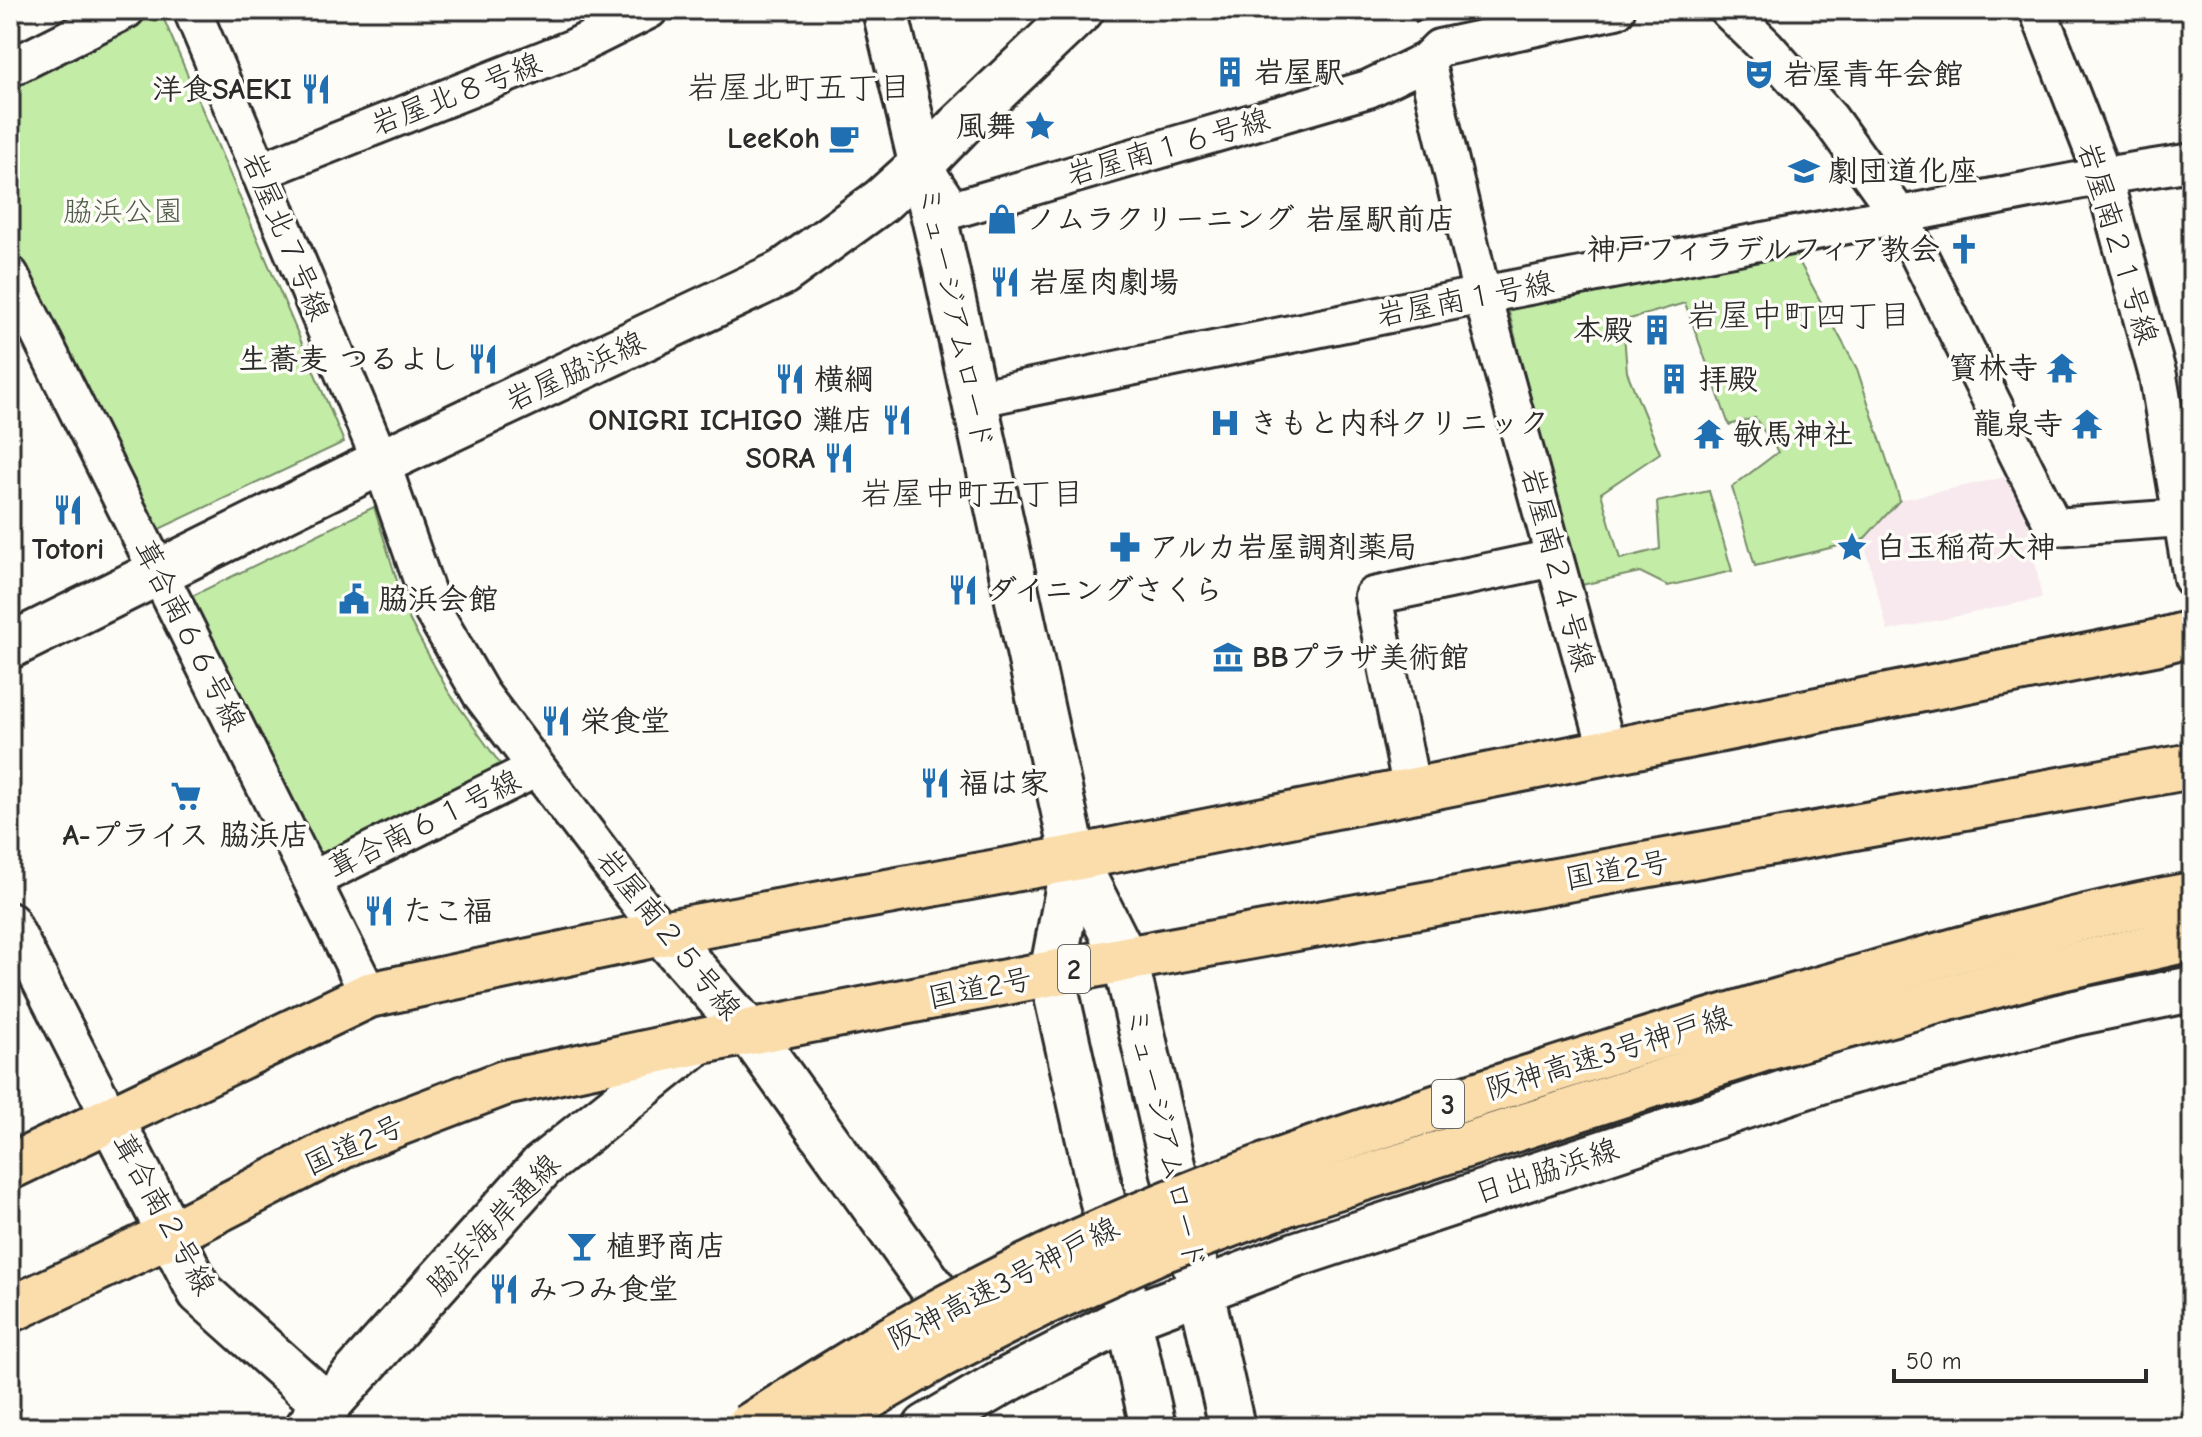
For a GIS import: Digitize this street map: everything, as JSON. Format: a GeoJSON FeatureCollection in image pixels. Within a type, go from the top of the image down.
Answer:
{"type":"FeatureCollection","features":[{"type":"Feature","properties":{"kind":"highway"},"geometry":{"type":"LineString","coordinates":[[10,1167],[369,995],[662,933],[1074,858],[2179,639]]}},
{"type":"Feature","properties":{"kind":"highway","name":"国道2号"},"geometry":{"type":"LineString","coordinates":[[10,1310],[169,1235],[352,1141],[504,1083],[697,1042],[1125,959],[2189,766]]}},
{"type":"Feature","properties":{"kind":"highway","name":"阪神高速3号神戸線"},"geometry":{"type":"LineString","coordinates":[[748,1427],[850,1362],[1018,1270],[1139,1215],[1272,1163],[1705,1022],[2008,936],[2192,895]]}},
{"type":"Feature","properties":{"kind":"highway","name":"阪神高速3号神戸線"},"geometry":{"type":"LineString","coordinates":[[818,1427],[927,1363],[1039,1305],[1159,1251],[1290,1202],[1766,1048],[2047,971],[2192,938]]}},
{"type":"Feature","properties":{"kind":"street"},"geometry":{"type":"LineString","coordinates":[[10,68],[126,10]]}},
{"type":"Feature","properties":{"kind":"street","name":"岩屋北７号線"},"geometry":{"type":"LineString","coordinates":[[192,10],[381,462]]}},
{"type":"Feature","properties":{"kind":"street","name":"岩屋北８号線"},"geometry":{"type":"LineString","coordinates":[[259,172],[573,48],[649,10]]}},
{"type":"Feature","properties":{"kind":"street","name":"ミュージアムロード"},"geometry":{"type":"LineString","coordinates":[[885,10],[922,164],[1074,858],[1125,959],[1232,1427]]}},
{"type":"Feature","properties":{"kind":"street","name":"岩屋脇浜線"},"geometry":{"type":"LineString","coordinates":[[10,646],[381,462],[782,273],[881,201],[1081,10]]}},
{"type":"Feature","properties":{"kind":"street","name":"岩屋南１６号線"},"geometry":{"type":"LineString","coordinates":[[922,164],[952,210],[1368,89],[1426,61],[1439,48],[1616,10]]}},
{"type":"Feature","properties":{"kind":"street"},"geometry":{"type":"LineString","coordinates":[[1728,10],[1766,47],[1830,119],[1899,215],[2054,527],[2182,518]]}},
{"type":"Feature","properties":{"kind":"street","name":"岩屋南２１号線"},"geometry":{"type":"LineString","coordinates":[[2038,10],[2103,176],[2158,376],[2192,578]]}},
{"type":"Feature","properties":{"kind":"street","name":"岩屋南２４号線"},"geometry":{"type":"LineString","coordinates":[[1426,61],[1482,295],[1608,752]]}},
{"type":"Feature","properties":{"kind":"street","name":"岩屋南１号線"},"geometry":{"type":"LineString","coordinates":[[974,399],[1482,295],[2103,176],[2192,162]]}},
{"type":"Feature","properties":{"kind":"street","name":"葺合南６６号線"},"geometry":{"type":"LineString","coordinates":[[10,275],[369,995]]}},
{"type":"Feature","properties":{"kind":"street","name":"岩屋南２５号線"},"geometry":{"type":"LineString","coordinates":[[381,462],[433,611],[481,694],[662,933],[750,1033],[1001,1383]]}},
{"type":"Feature","properties":{"kind":"street"},"geometry":{"type":"LineString","coordinates":[[1412,791],[1373,596],[1554,558]]}},
{"type":"Feature","properties":{"kind":"street","name":"葺合南６１号線"},"geometry":{"type":"LineString","coordinates":[[312,880],[537,768]]}},
{"type":"Feature","properties":{"kind":"street","name":"ミュージアムロード"},"geometry":{"type":"LineString","coordinates":[[1074,858],[1052,974],[1153,1427]]}},
{"type":"Feature","properties":{"kind":"street"},"geometry":{"type":"LineString","coordinates":[[10,921],[111,1119]]}},
{"type":"Feature","properties":{"kind":"street","name":"日出脇浜線"},"geometry":{"type":"LineString","coordinates":[[926,1427],[1001,1383],[1128,1318],[1201,1289],[1562,1165],[1845,1073],[2075,1013],[2192,989]]}},
{"type":"Feature","properties":{"kind":"street","name":"脇浜海岸通線"},"geometry":{"type":"LineString","coordinates":[[317,1416],[542,1166],[697,1042]]}},
{"type":"Feature","properties":{"kind":"street","name":"葺合南２号線"},"geometry":{"type":"LineString","coordinates":[[111,1119],[200,1292],[317,1416]]}},
{"type":"Feature","properties":{"kind":"shaded area"},"geometry":{"type":"Polygon","coordinates":[[[2014,475],[2044,529],[2030,536],[2042,598],[1888,631],[1863,540],[1900,500],[2014,475]]]}},
{"type":"Feature","properties":{"kind":"green space","name":"脇浜公園"},"geometry":{"type":"Polygon","coordinates":[[[148,10],[160,10],[344,442],[153,532],[10,237],[10,79],[148,10]]]}},
{"type":"Feature","properties":{"kind":"green space"},"geometry":{"type":"Polygon","coordinates":[[[1794,252],[1857,369],[1900,500],[1863,540],[1755,566],[1732,487],[1778,452],[1755,418],[1729,425],[1685,303],[1623,321],[1627,372],[1660,453],[1601,493],[1620,559],[1660,549],[1657,502],[1709,491],[1732,571],[1668,586],[1640,572],[1577,586],[1507,304],[1794,252]]]}},
{"type":"Feature","properties":{"kind":"green space"},"geometry":{"type":"Polygon","coordinates":[[[374,507],[409,619],[448,691],[508,775],[319,862],[190,597],[374,507]]]}},
{"type":"Feature","properties":{"kind":"railway"},"geometry":{"type":"LineString","coordinates":[[1417,20],[1450,10]]}},
{"type":"Feature","properties":{"kind":"place","name":"岩屋駅"},"geometry":{"type":"Point","coordinates":[1230,72]}},
{"type":"Feature","properties":{"kind":"place","name":"岩屋青年会館"},"geometry":{"type":"Point","coordinates":[1759,74]}},
{"type":"Feature","properties":{"kind":"place","name":"洋食SAEKI"},"geometry":{"type":"Point","coordinates":[316,89]}},
{"type":"Feature","properties":{"kind":"place","name":"風舞"},"geometry":{"type":"Point","coordinates":[1040,126]}},
{"type":"Feature","properties":{"kind":"place","name":"LeeKoh"},"geometry":{"type":"Point","coordinates":[844,138]}},
{"type":"Feature","properties":{"kind":"place","name":"劇団道化座"},"geometry":{"type":"Point","coordinates":[1804,171]}},
{"type":"Feature","properties":{"kind":"place","name":"ノムラクリーニング 岩屋駅前店"},"geometry":{"type":"Point","coordinates":[1002,219]}},
{"type":"Feature","properties":{"kind":"place","name":"神戸フィラデルフィア教会"},"geometry":{"type":"Point","coordinates":[1964,249]}},
{"type":"Feature","properties":{"kind":"place","name":"岩屋肉劇場"},"geometry":{"type":"Point","coordinates":[1005,282]}},
{"type":"Feature","properties":{"kind":"place","name":"本殿"},"geometry":{"type":"Point","coordinates":[1657,330]}},
{"type":"Feature","properties":{"kind":"place","name":"生蕎麦 つるよし"},"geometry":{"type":"Point","coordinates":[483,359]}},
{"type":"Feature","properties":{"kind":"place","name":"寳林寺"},"geometry":{"type":"Point","coordinates":[2062,368]}},
{"type":"Feature","properties":{"kind":"place","name":"横綱"},"geometry":{"type":"Point","coordinates":[790,379]}},
{"type":"Feature","properties":{"kind":"place","name":"拝殿"},"geometry":{"type":"Point","coordinates":[1674,379]}},
{"type":"Feature","properties":{"kind":"place","name":"ONIGRI ICHIGO 灘店"},"geometry":{"type":"Point","coordinates":[897,420]}},
{"type":"Feature","properties":{"kind":"place","name":"きもと内科クリニック"},"geometry":{"type":"Point","coordinates":[1225,423]}},
{"type":"Feature","properties":{"kind":"place","name":"龍泉寺"},"geometry":{"type":"Point","coordinates":[2087,424]}},
{"type":"Feature","properties":{"kind":"place","name":"敏馬神社"},"geometry":{"type":"Point","coordinates":[1709,434]}},
{"type":"Feature","properties":{"kind":"place","name":"SORA"},"geometry":{"type":"Point","coordinates":[839,458]}},
{"type":"Feature","properties":{"kind":"place","name":"Totori"},"geometry":{"type":"Point","coordinates":[68,510]}},
{"type":"Feature","properties":{"kind":"place","name":"アルカ岩屋調剤薬局"},"geometry":{"type":"Point","coordinates":[1125,547]}},
{"type":"Feature","properties":{"kind":"place","name":"白玉稲荷大神"},"geometry":{"type":"Point","coordinates":[1852,547]}},
{"type":"Feature","properties":{"kind":"place","name":"ダイニングさくら"},"geometry":{"type":"Point","coordinates":[963,590]}},
{"type":"Feature","properties":{"kind":"place","name":"脇浜会館"},"geometry":{"type":"Point","coordinates":[354,599]}},
{"type":"Feature","properties":{"kind":"place","name":"BBプラザ美術館"},"geometry":{"type":"Point","coordinates":[1228,657]}},
{"type":"Feature","properties":{"kind":"place","name":"栄食堂"},"geometry":{"type":"Point","coordinates":[556,721]}},
{"type":"Feature","properties":{"kind":"place","name":"福は家"},"geometry":{"type":"Point","coordinates":[935,783]}},
{"type":"Feature","properties":{"kind":"place","name":"A-プライス 脇浜店"},"geometry":{"type":"Point","coordinates":[186,796]}},
{"type":"Feature","properties":{"kind":"place","name":"たこ福"},"geometry":{"type":"Point","coordinates":[379,911]}},
{"type":"Feature","properties":{"kind":"place","name":"植野商店"},"geometry":{"type":"Point","coordinates":[582,1246]}},
{"type":"Feature","properties":{"kind":"place","name":"みつみ食堂"},"geometry":{"type":"Point","coordinates":[504,1289]}},
{"type":"Feature","properties":{"kind":"district","name":"岩屋北町五丁目"},"geometry":{"type":"Point","coordinates":[799,87]}},
{"type":"Feature","properties":{"kind":"district","name":"岩屋中町四丁目"},"geometry":{"type":"Point","coordinates":[1799,315]}},
{"type":"Feature","properties":{"kind":"district","name":"岩屋中町五丁目"},"geometry":{"type":"Point","coordinates":[972,493]}}]}
